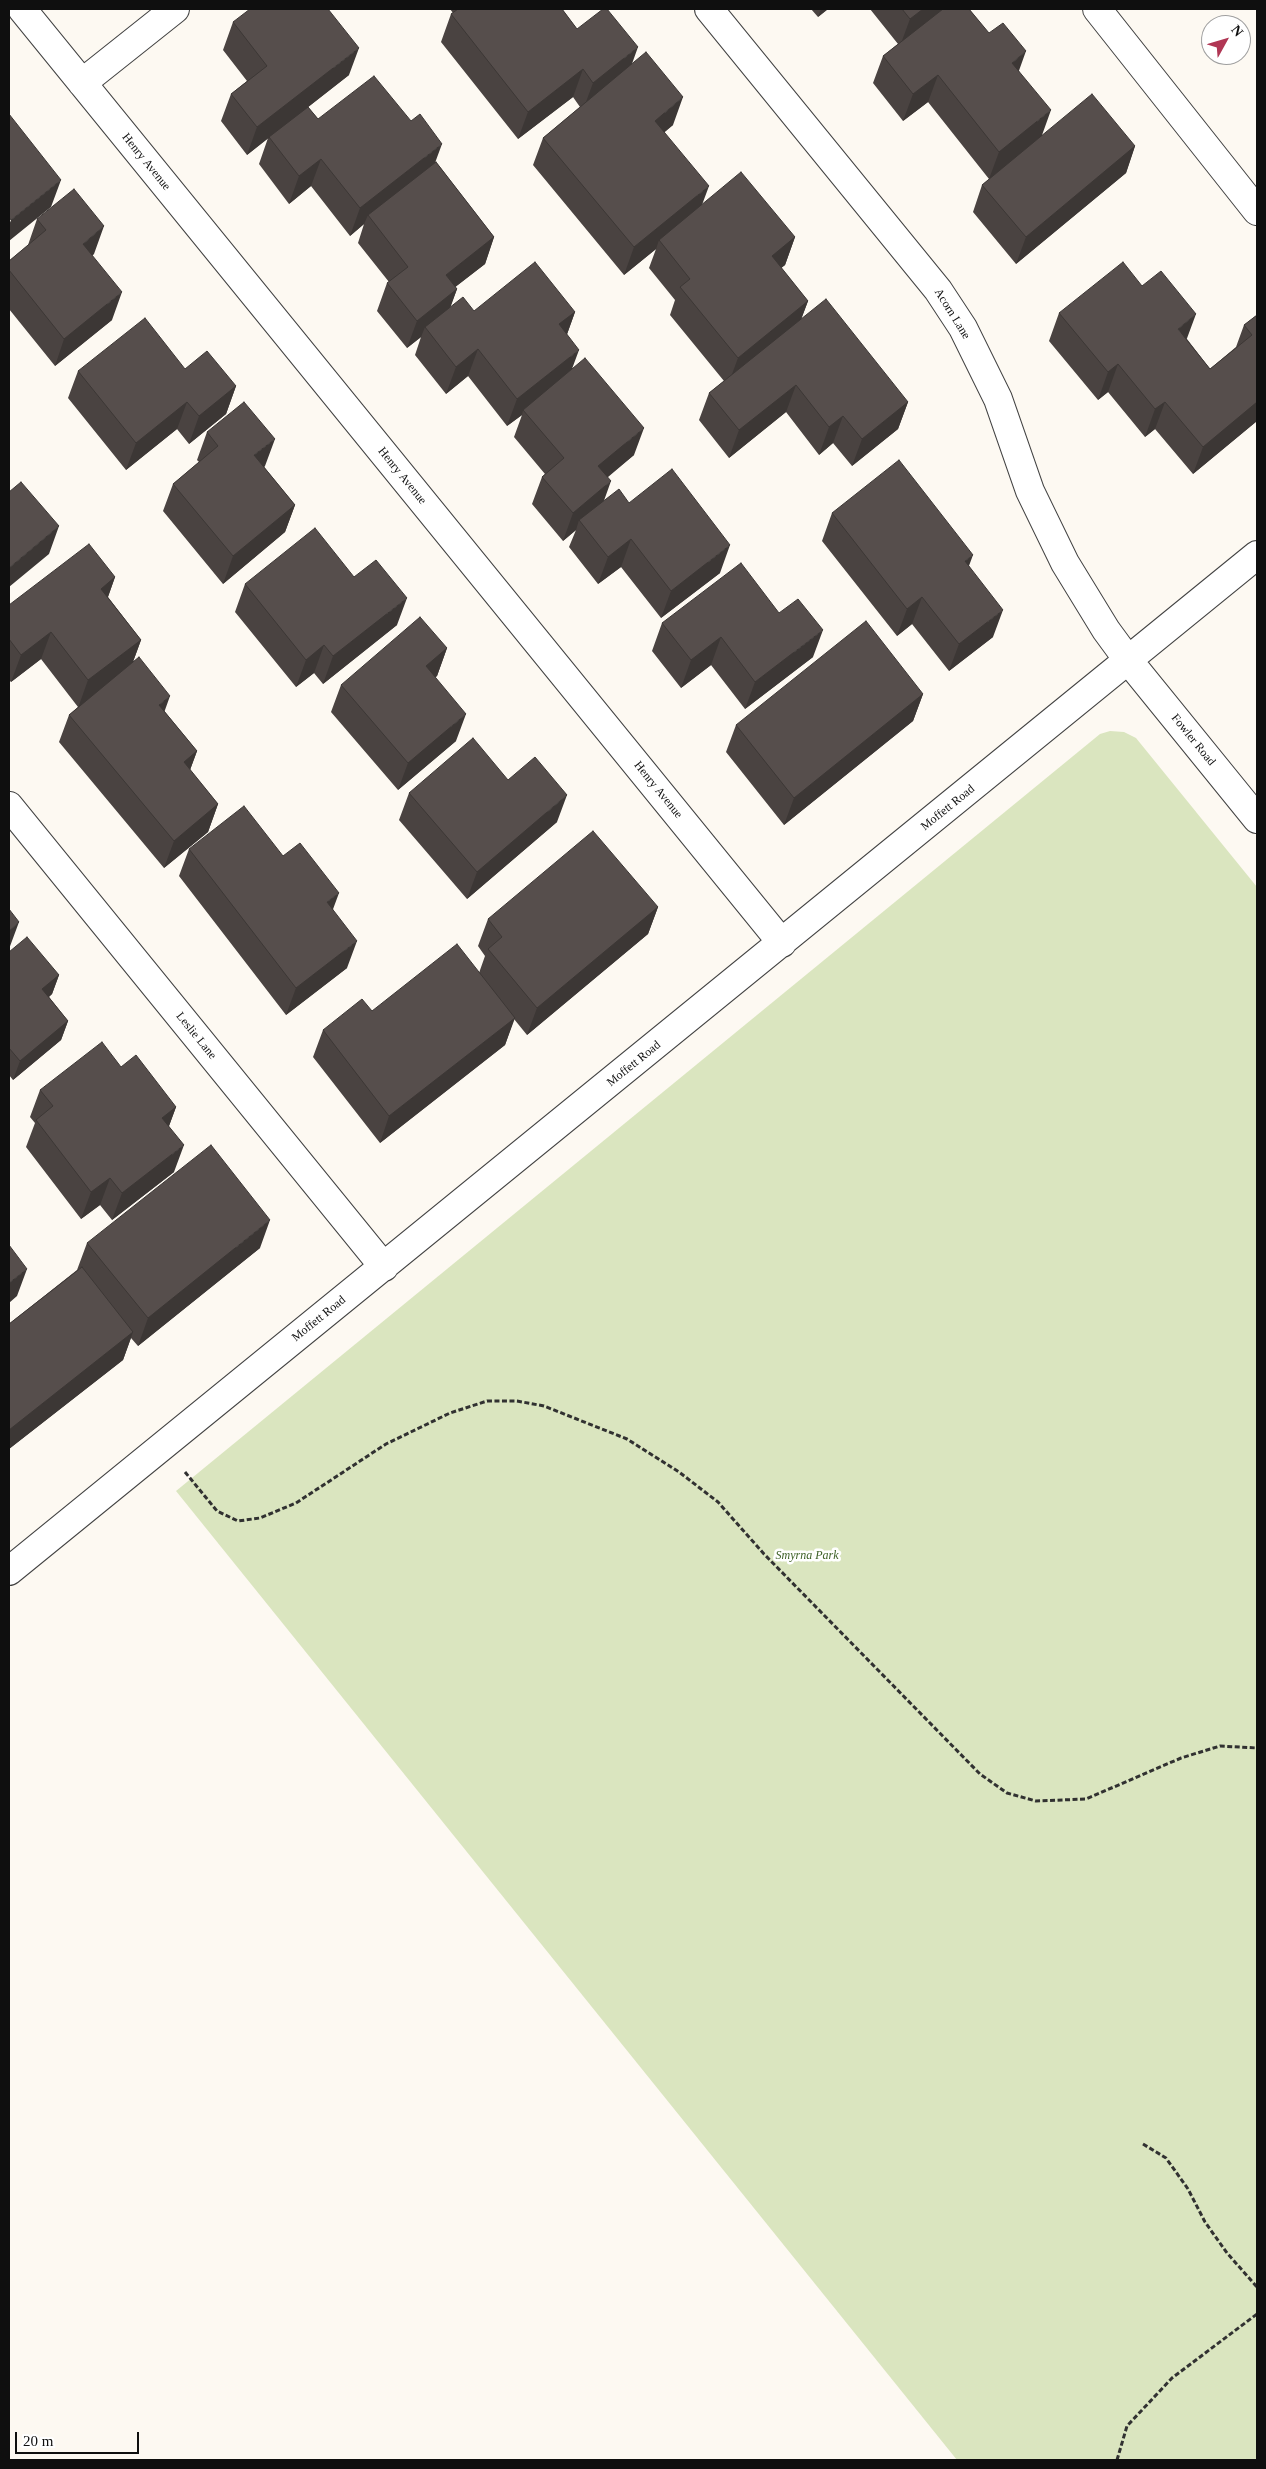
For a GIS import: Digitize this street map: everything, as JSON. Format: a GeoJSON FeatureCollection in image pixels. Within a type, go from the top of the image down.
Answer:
{"type":"FeatureCollection","features":[{"type":"Feature","properties":{"kind":"street","name":"Henry Avenue"},"geometry":{"type":"LineString","coordinates":[[22,9],[782,943]]}},
{"type":"Feature","properties":{"kind":"street"},"geometry":{"type":"LineString","coordinates":[[82,83],[176,9]]}},
{"type":"Feature","properties":{"kind":"street","name":"Acorn Lane"},"geometry":{"type":"LineString","coordinates":[[709,9],[938,290],[963,328],[998,399],[1030,491],[1065,563],[1106,630],[1128,660]]}},
{"type":"Feature","properties":{"kind":"street"},"geometry":{"type":"LineString","coordinates":[[1097,9],[1257,211]]}},
{"type":"Feature","properties":{"kind":"street","name":"Moffett Road"},"geometry":{"type":"LineString","coordinates":[[9,1571],[1257,555]]}},
{"type":"Feature","properties":{"kind":"street","name":"Fowler Road"},"geometry":{"type":"LineString","coordinates":[[1128,660],[1257,819]]}},
{"type":"Feature","properties":{"kind":"street","name":"Leslie Lane"},"geometry":{"type":"LineString","coordinates":[[9,806],[384,1267]]}},
{"type":"Feature","properties":{"kind":"path"},"geometry":{"type":"LineString","coordinates":[[163,1446],[217,1511],[238,1521],[260,1518],[296,1503],[386,1444],[450,1413],[487,1401],[517,1401],[544,1406],[627,1439],[679,1472],[718,1502],[764,1554],[973,1767],[1007,1792],[1036,1801],[1086,1799],[1181,1758],[1220,1746],[1257,1748]]}},
{"type":"Feature","properties":{"kind":"path"},"geometry":{"type":"LineString","coordinates":[[1144,2144],[1166,2158],[1188,2189],[1205,2222],[1227,2253],[1257,2287]]}},
{"type":"Feature","properties":{"kind":"path"},"geometry":{"type":"LineString","coordinates":[[1117,2460],[1127,2426],[1172,2378],[1257,2314]]}},
{"type":"Feature","properties":{"kind":"green space","name":"Smyrna Park"},"geometry":{"type":"Polygon","coordinates":[[[1110,731],[1124,732],[1136,738],[1257,887],[1257,2460],[957,2460],[176,1491],[1100,734],[1110,731]]]}},
{"type":"Feature","properties":{"kind":"building"},"geometry":{"type":"Polygon","coordinates":[[[250,9],[328,9],[359,48],[257,127],[231,94],[267,66],[233,22],[250,9]]]}},
{"type":"Feature","properties":{"kind":"building"},"geometry":{"type":"Polygon","coordinates":[[[458,9],[562,9],[577,29],[603,9],[607,9],[638,47],[593,83],[583,69],[528,112],[451,14],[458,9]]]}},
{"type":"Feature","properties":{"kind":"building"},"geometry":{"type":"Polygon","coordinates":[[[902,9],[923,9],[910,19],[902,9]]]}},
{"type":"Feature","properties":{"kind":"building"},"geometry":{"type":"Polygon","coordinates":[[[943,9],[969,9],[989,33],[1003,23],[1026,51],[1012,63],[1051,110],[999,152],[938,75],[913,94],[883,56],[943,9]]]}},
{"type":"Feature","properties":{"kind":"building"},"geometry":{"type":"Polygon","coordinates":[[[646,52],[683,97],[655,121],[709,186],[634,247],[543,138],[646,52]]]}},
{"type":"Feature","properties":{"kind":"building"},"geometry":{"type":"Polygon","coordinates":[[[374,76],[411,121],[420,114],[442,144],[360,208],[321,159],[299,176],[269,137],[308,107],[318,119],[374,76]]]}},
{"type":"Feature","properties":{"kind":"building"},"geometry":{"type":"Polygon","coordinates":[[[1092,94],[1135,146],[1026,237],[982,185],[1092,94]]]}},
{"type":"Feature","properties":{"kind":"building"},"geometry":{"type":"Polygon","coordinates":[[[9,114],[61,180],[11,220],[9,217],[9,114]]]}},
{"type":"Feature","properties":{"kind":"building"},"geometry":{"type":"Polygon","coordinates":[[[436,162],[494,237],[446,275],[457,289],[417,321],[387,283],[408,267],[368,215],[436,162]]]}},
{"type":"Feature","properties":{"kind":"building"},"geometry":{"type":"Polygon","coordinates":[[[741,172],[795,237],[772,256],[808,301],[738,358],[680,287],[690,279],[659,240],[741,172]]]}},
{"type":"Feature","properties":{"kind":"building"},"geometry":{"type":"Polygon","coordinates":[[[74,189],[104,226],[83,244],[122,292],[64,339],[9,270],[9,261],[46,230],[37,219],[74,189]]]}},
{"type":"Feature","properties":{"kind":"building"},"geometry":{"type":"Polygon","coordinates":[[[535,262],[575,312],[559,324],[579,350],[517,399],[478,349],[456,367],[425,327],[463,297],[474,311],[535,262]]]}},
{"type":"Feature","properties":{"kind":"building"},"geometry":{"type":"Polygon","coordinates":[[[1123,262],[1142,286],[1161,271],[1196,314],[1178,329],[1210,369],[1252,335],[1244,325],[1257,315],[1257,402],[1203,447],[1165,402],[1155,409],[1118,364],[1108,372],[1059,313],[1123,262]]]}},
{"type":"Feature","properties":{"kind":"building"},"geometry":{"type":"Polygon","coordinates":[[[826,299],[908,402],[862,439],[843,416],[829,427],[796,385],[739,430],[709,393],[826,299]]]}},
{"type":"Feature","properties":{"kind":"building"},"geometry":{"type":"Polygon","coordinates":[[[145,318],[185,369],[207,351],[236,386],[199,416],[187,402],[136,443],[78,371],[145,318]]]}},
{"type":"Feature","properties":{"kind":"building"},"geometry":{"type":"Polygon","coordinates":[[[585,358],[644,428],[598,466],[611,481],[573,513],[542,477],[564,458],[523,410],[585,358]]]}},
{"type":"Feature","properties":{"kind":"building"},"geometry":{"type":"Polygon","coordinates":[[[244,402],[275,439],[254,455],[295,505],[233,556],[173,484],[218,446],[207,432],[244,402]]]}},
{"type":"Feature","properties":{"kind":"building"},"geometry":{"type":"Polygon","coordinates":[[[899,460],[973,555],[965,561],[1003,610],[959,644],[922,597],[907,609],[832,513],[899,460]]]}},
{"type":"Feature","properties":{"kind":"building"},"geometry":{"type":"Polygon","coordinates":[[[672,469],[730,545],[671,591],[631,539],[608,557],[579,520],[619,489],[629,503],[672,469]]]}},
{"type":"Feature","properties":{"kind":"building"},"geometry":{"type":"Polygon","coordinates":[[[21,482],[59,526],[9,568],[9,492],[21,482]]]}},
{"type":"Feature","properties":{"kind":"building"},"geometry":{"type":"Polygon","coordinates":[[[315,528],[354,577],[376,560],[407,598],[333,656],[324,645],[306,660],[245,584],[315,528]]]}},
{"type":"Feature","properties":{"kind":"building"},"geometry":{"type":"Polygon","coordinates":[[[89,544],[115,577],[101,589],[141,640],[88,680],[51,632],[21,655],[9,639],[9,605],[89,544]]]}},
{"type":"Feature","properties":{"kind":"building"},"geometry":{"type":"Polygon","coordinates":[[[741,563],[779,613],[798,599],[823,630],[755,682],[721,637],[691,660],[662,623],[741,563]]]}},
{"type":"Feature","properties":{"kind":"building"},"geometry":{"type":"Polygon","coordinates":[[[420,617],[447,648],[426,666],[466,714],[408,763],[341,685],[420,617]]]}},
{"type":"Feature","properties":{"kind":"building"},"geometry":{"type":"Polygon","coordinates":[[[866,621],[923,694],[794,798],[736,725],[866,621]]]}},
{"type":"Feature","properties":{"kind":"building"},"geometry":{"type":"Polygon","coordinates":[[[139,657],[170,696],[159,705],[197,751],[184,762],[218,804],[174,841],[69,715],[139,657]]]}},
{"type":"Feature","properties":{"kind":"building"},"geometry":{"type":"Polygon","coordinates":[[[473,738],[508,780],[535,757],[567,795],[477,872],[409,793],[473,738]]]}},
{"type":"Feature","properties":{"kind":"building"},"geometry":{"type":"Polygon","coordinates":[[[244,806],[283,856],[300,843],[339,893],[327,902],[357,941],[296,988],[189,849],[244,806]]]}},
{"type":"Feature","properties":{"kind":"building"},"geometry":{"type":"Polygon","coordinates":[[[593,831],[658,907],[537,1008],[488,949],[502,937],[488,919],[593,831]]]}},
{"type":"Feature","properties":{"kind":"building"},"geometry":{"type":"Polygon","coordinates":[[[9,909],[19,922],[9,931],[9,909]]]}},
{"type":"Feature","properties":{"kind":"building"},"geometry":{"type":"Polygon","coordinates":[[[27,937],[59,975],[42,989],[68,1021],[20,1061],[9,1048],[9,952],[27,937]]]}},
{"type":"Feature","properties":{"kind":"building"},"geometry":{"type":"Polygon","coordinates":[[[457,944],[515,1018],[389,1116],[323,1030],[362,999],[372,1011],[457,944]]]}},
{"type":"Feature","properties":{"kind":"building"},"geometry":{"type":"Polygon","coordinates":[[[102,1042],[121,1067],[136,1055],[176,1107],[162,1118],[184,1145],[122,1193],[110,1178],[91,1192],[36,1120],[53,1106],[40,1090],[102,1042]]]}},
{"type":"Feature","properties":{"kind":"building"},"geometry":{"type":"Polygon","coordinates":[[[211,1145],[270,1220],[148,1318],[87,1243],[211,1145]]]}},
{"type":"Feature","properties":{"kind":"building"},"geometry":{"type":"Polygon","coordinates":[[[9,1245],[27,1269],[9,1283],[9,1245]]]}},
{"type":"Feature","properties":{"kind":"building"},"geometry":{"type":"Polygon","coordinates":[[[82,1267],[133,1332],[9,1430],[9,1324],[82,1267]]]}}]}
